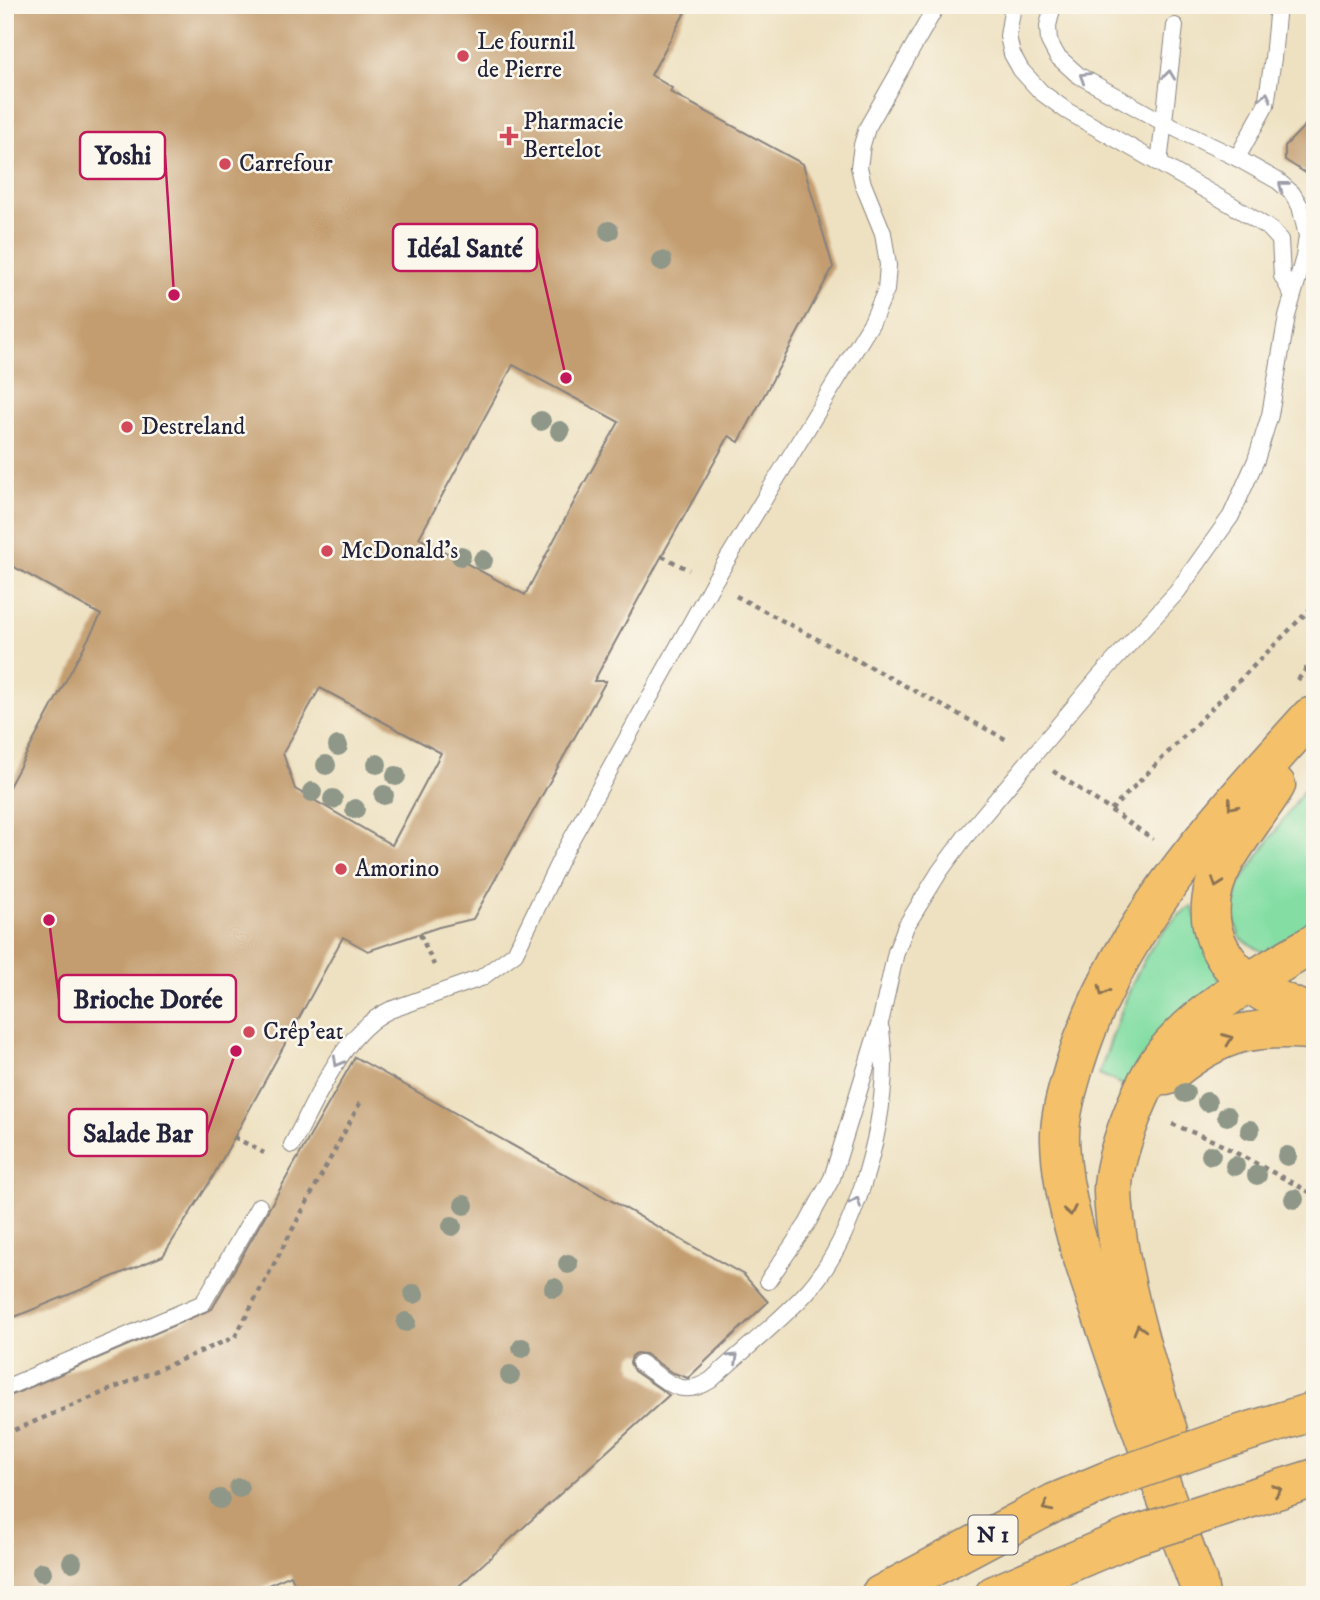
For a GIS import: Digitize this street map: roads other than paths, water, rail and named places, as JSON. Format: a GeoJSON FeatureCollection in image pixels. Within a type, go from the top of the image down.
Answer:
{"type":"FeatureCollection","features":[{"type":"Feature","properties":{"kind":"highway"},"geometry":{"type":"LineString","coordinates":[[1200,1595],[1198,1583],[1145,1443],[1072,1222],[1060,1140],[1061,1127],[1067,1091],[1087,1025],[1124,950],[1163,891],[1216,824],[1310,717],[1287,767],[1225,862],[1214,886],[1210,922],[1220,950],[1248,982],[1265,993],[1315,1016]]}},
{"type":"Feature","properties":{"kind":"highway"},"geometry":{"type":"LineString","coordinates":[[1226,1595],[1156,1395],[1121,1252],[1113,1191],[1114,1177],[1136,1108],[1150,1075],[1164,1054],[1200,1019],[1248,982],[1315,943]]}},
{"type":"Feature","properties":{"kind":"highway"},"geometry":{"type":"LineString","coordinates":[[1136,1108],[1175,1068],[1193,1055],[1233,1035],[1278,1029],[1315,1031]]}},
{"type":"Feature","properties":{"kind":"highway"},"geometry":{"type":"LineString","coordinates":[[1230,1437],[1315,1411]]}},
{"type":"Feature","properties":{"kind":"highway","name":"N 1"},"geometry":{"type":"LineString","coordinates":[[880,1595],[1054,1503],[1110,1480],[1230,1437],[1315,1424]]}},
{"type":"Feature","properties":{"kind":"highway","name":"N 1"},"geometry":{"type":"LineString","coordinates":[[994,1595],[1133,1536],[1315,1478]]}},
{"type":"Feature","properties":{"kind":"highway"},"geometry":{"type":"LineString","coordinates":[[1044,1595],[1133,1536]]}},
{"type":"Feature","properties":{"kind":"lane"},"geometry":{"type":"LineString","coordinates":[[292,1145],[343,1053],[361,1028],[375,1016],[481,978],[515,953],[562,856],[713,583],[872,321],[886,289],[888,265],[883,233],[859,167],[862,145],[867,128],[937,5]]}},
{"type":"Feature","properties":{"kind":"lane"},"geometry":{"type":"LineString","coordinates":[[1013,5],[1008,36],[1012,54],[1021,70],[1041,92],[1067,111],[1270,229],[1280,240],[1282,276],[1292,294]]}},
{"type":"Feature","properties":{"kind":"lane"},"geometry":{"type":"LineString","coordinates":[[768,1281],[807,1224],[832,1178],[880,1019],[887,983],[906,926],[965,837],[1099,677],[1177,592],[1230,516],[1256,460],[1270,415],[1292,294],[1302,267],[1307,236],[1300,206],[1292,193],[1278,181],[1164,123],[1078,75],[1057,56],[1049,41],[1048,26],[1053,5]]}},
{"type":"Feature","properties":{"kind":"lane"},"geometry":{"type":"LineString","coordinates":[[1237,158],[1266,105],[1278,5]]}},
{"type":"Feature","properties":{"kind":"lane"},"geometry":{"type":"LineString","coordinates":[[1159,163],[1175,26]]}},
{"type":"Feature","properties":{"kind":"lane"},"geometry":{"type":"LineString","coordinates":[[640,1363],[677,1388],[694,1390],[711,1380],[806,1294],[828,1265],[858,1197],[877,1134],[884,1065],[880,1019]]}},
{"type":"Feature","properties":{"kind":"lane"},"geometry":{"type":"LineString","coordinates":[[5,1388],[203,1303],[259,1206]]}},
{"type":"Feature","properties":{"kind":"place","name":"Le fournil de Pierre"},"geometry":{"type":"Point","coordinates":[463,56]}},
{"type":"Feature","properties":{"kind":"place","name":"Pharmacie Bertelot"},"geometry":{"type":"Point","coordinates":[509,136]}},
{"type":"Feature","properties":{"kind":"place","name":"Carrefour"},"geometry":{"type":"Point","coordinates":[225,164]}},
{"type":"Feature","properties":{"kind":"place","name":"Yoshi"},"geometry":{"type":"Point","coordinates":[174,295]}},
{"type":"Feature","properties":{"kind":"place","name":"Idéal Santé"},"geometry":{"type":"Point","coordinates":[566,378]}},
{"type":"Feature","properties":{"kind":"place","name":"Destreland"},"geometry":{"type":"Point","coordinates":[127,427]}},
{"type":"Feature","properties":{"kind":"place","name":"McDonald's"},"geometry":{"type":"Point","coordinates":[327,551]}},
{"type":"Feature","properties":{"kind":"place","name":"Amorino"},"geometry":{"type":"Point","coordinates":[341,869]}},
{"type":"Feature","properties":{"kind":"place","name":"Brioche Dorée"},"geometry":{"type":"Point","coordinates":[49,920]}},
{"type":"Feature","properties":{"kind":"place","name":"Crêp'eat"},"geometry":{"type":"Point","coordinates":[249,1032]}},
{"type":"Feature","properties":{"kind":"place","name":"Salade Bar"},"geometry":{"type":"Point","coordinates":[236,1051]}}]}
